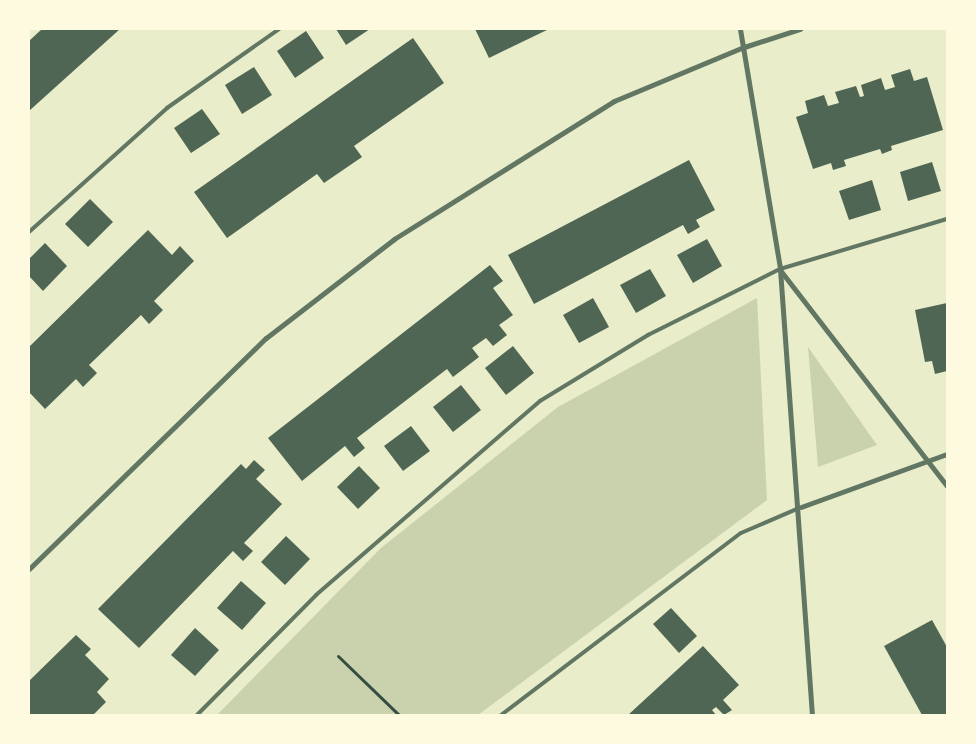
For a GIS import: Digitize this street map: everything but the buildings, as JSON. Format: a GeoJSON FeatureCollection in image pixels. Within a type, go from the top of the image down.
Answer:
{"type":"FeatureCollection","features":[{"type":"Feature","properties":{"kind":"street"},"geometry":{"type":"LineString","coordinates":[[740,29],[780,269],[801,507],[812,715]]}},
{"type":"Feature","properties":{"kind":"street"},"geometry":{"type":"LineString","coordinates":[[29,569],[266,338],[321,292],[394,238],[614,101],[744,46],[800,29]]}},
{"type":"Feature","properties":{"kind":"street"},"geometry":{"type":"LineString","coordinates":[[780,269],[947,486]]}},
{"type":"Feature","properties":{"kind":"street"},"geometry":{"type":"LineString","coordinates":[[801,507],[947,454]]}},
{"type":"Feature","properties":{"kind":"lane"},"geometry":{"type":"LineString","coordinates":[[29,232],[167,108],[279,29]]}},
{"type":"Feature","properties":{"kind":"lane"},"geometry":{"type":"LineString","coordinates":[[197,715],[316,595],[540,401],[648,335],[780,269],[947,218]]}},
{"type":"Feature","properties":{"kind":"lane"},"geometry":{"type":"LineString","coordinates":[[501,715],[741,533],[801,507]]}},
{"type":"Feature","properties":{"kind":"path"},"geometry":{"type":"LineString","coordinates":[[338,656],[399,715]]}},
{"type":"Feature","properties":{"kind":"green space"},"geometry":{"type":"Polygon","coordinates":[[[757,298],[767,500],[478,715],[217,715],[381,548],[558,407],[757,298]]]}},
{"type":"Feature","properties":{"kind":"green space"},"geometry":{"type":"Polygon","coordinates":[[[808,347],[877,445],[818,467],[808,347]]]}}]}
